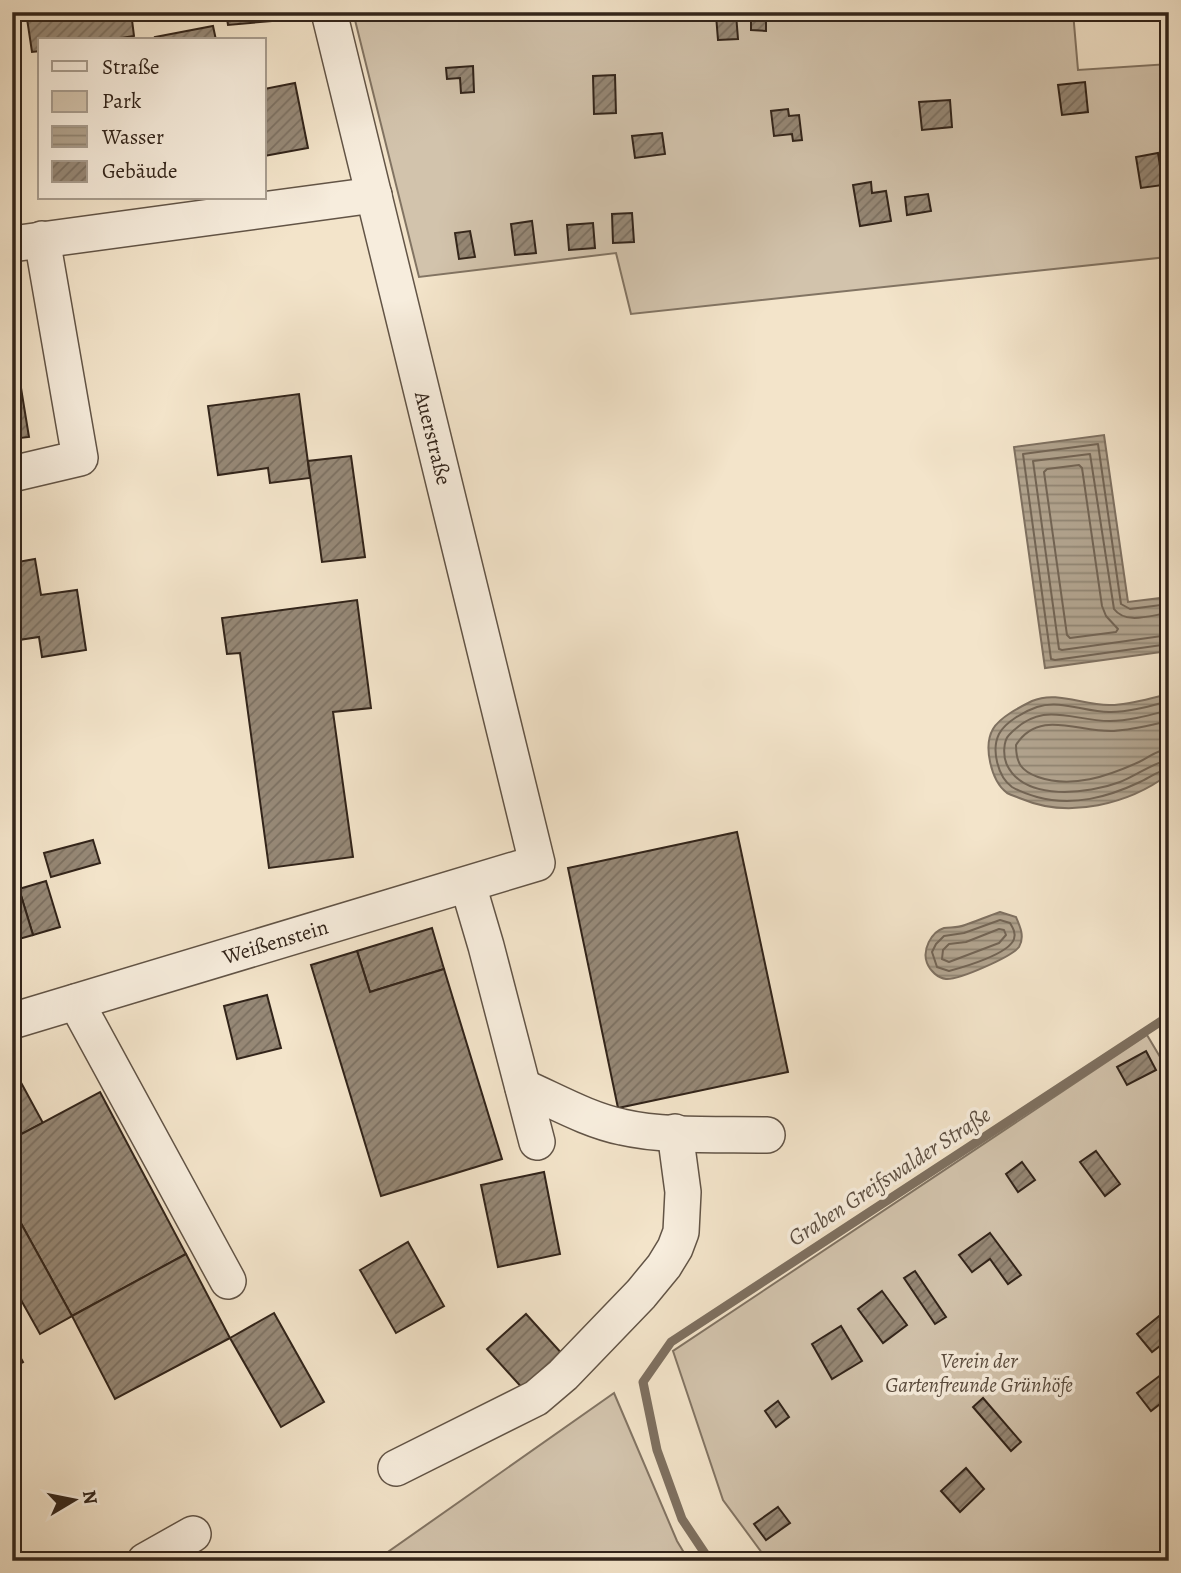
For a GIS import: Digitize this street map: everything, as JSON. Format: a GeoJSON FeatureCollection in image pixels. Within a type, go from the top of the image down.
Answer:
{"type":"FeatureCollection","features":[{"type":"Feature","properties":{"kind":"street","name":"Auerstraße"},"geometry":{"type":"LineString","coordinates":[[329,12],[537,863]]}},
{"type":"Feature","properties":{"kind":"street"},"geometry":{"type":"LineString","coordinates":[[12,474],[80,458],[27,242],[374,195]]}},
{"type":"Feature","properties":{"kind":"street","name":"Weißenstein"},"geometry":{"type":"LineString","coordinates":[[12,1021],[537,863]]}},
{"type":"Feature","properties":{"kind":"street"},"geometry":{"type":"LineString","coordinates":[[468,885],[537,1142]]}},
{"type":"Feature","properties":{"kind":"street"},"geometry":{"type":"LineString","coordinates":[[76,1002],[228,1281]]}},
{"type":"Feature","properties":{"kind":"street"},"geometry":{"type":"LineString","coordinates":[[523,1087],[621,1127],[767,1135]]}},
{"type":"Feature","properties":{"kind":"street"},"geometry":{"type":"LineString","coordinates":[[396,1468],[536,1398],[563,1375],[641,1294],[676,1248],[681,1232],[683,1192],[675,1132]]}},
{"type":"Feature","properties":{"kind":"street"},"geometry":{"type":"LineString","coordinates":[[145,1561],[193,1534]]}},
{"type":"Feature","properties":{"kind":"green space"},"geometry":{"type":"Polygon","coordinates":[[[353,12],[1073,12],[1078,70],[1169,64],[1169,193],[1161,194],[1167,257],[631,314],[616,253],[419,277],[353,12]]]}},
{"type":"Feature","properties":{"kind":"green space","name":"Verein der Gartenfreunde Grünhöfe"},"geometry":{"type":"Polygon","coordinates":[[[1147,1035],[1169,1072],[1169,1561],[768,1561],[723,1500],[673,1351],[1147,1035]]]}},
{"type":"Feature","properties":{"kind":"green space"},"geometry":{"type":"Polygon","coordinates":[[[614,1393],[677,1541],[689,1561],[375,1561],[614,1393]]]}},
{"type":"Feature","properties":{"kind":"water"},"geometry":{"type":"Polygon","coordinates":[[[1104,435],[1128,602],[1169,597],[1169,651],[1045,668],[1014,447],[1104,435]]]}},
{"type":"Feature","properties":{"kind":"water"},"geometry":{"type":"Polygon","coordinates":[[[1169,694],[1169,774],[1136,793],[1098,805],[1059,808],[1040,805],[1009,794],[1001,788],[993,772],[989,744],[993,729],[1005,716],[1032,701],[1051,697],[1118,705],[1169,694]]]}},
{"type":"Feature","properties":{"kind":"water"},"geometry":{"type":"Polygon","coordinates":[[[1000,912],[1016,917],[1022,935],[1019,947],[996,962],[962,976],[946,979],[932,971],[927,963],[926,953],[935,933],[1000,912]]]}},
{"type":"Feature","properties":{"kind":"building"},"geometry":{"type":"Polygon","coordinates":[[[26,12],[131,12],[134,36],[38,38],[38,51],[32,52],[26,12]]]}},
{"type":"Feature","properties":{"kind":"building"},"geometry":{"type":"Polygon","coordinates":[[[226,12],[270,12],[271,21],[228,25],[226,12]]]}},
{"type":"Feature","properties":{"kind":"building"},"geometry":{"type":"Polygon","coordinates":[[[751,12],[766,12],[766,31],[751,30],[751,12]]]}},
{"type":"Feature","properties":{"kind":"building"},"geometry":{"type":"Polygon","coordinates":[[[736,14],[738,39],[718,40],[716,15],[736,14]]]}},
{"type":"Feature","properties":{"kind":"building"},"geometry":{"type":"Polygon","coordinates":[[[213,26],[216,38],[155,38],[213,26]]]}},
{"type":"Feature","properties":{"kind":"building"},"geometry":{"type":"Polygon","coordinates":[[[473,66],[474,92],[461,93],[460,78],[447,79],[446,68],[473,66]]]}},
{"type":"Feature","properties":{"kind":"building"},"geometry":{"type":"Polygon","coordinates":[[[615,75],[616,113],[594,114],[593,76],[615,75]]]}},
{"type":"Feature","properties":{"kind":"building"},"geometry":{"type":"Polygon","coordinates":[[[1085,82],[1088,112],[1062,115],[1058,85],[1085,82]]]}},
{"type":"Feature","properties":{"kind":"building"},"geometry":{"type":"Polygon","coordinates":[[[295,83],[308,148],[266,156],[266,89],[295,83]]]}},
{"type":"Feature","properties":{"kind":"building"},"geometry":{"type":"Polygon","coordinates":[[[950,100],[952,127],[922,130],[919,102],[950,100]]]}},
{"type":"Feature","properties":{"kind":"building"},"geometry":{"type":"Polygon","coordinates":[[[788,109],[789,116],[799,115],[802,140],[793,141],[792,134],[774,136],[771,111],[788,109]]]}},
{"type":"Feature","properties":{"kind":"building"},"geometry":{"type":"Polygon","coordinates":[[[662,133],[665,154],[635,158],[632,136],[662,133]]]}},
{"type":"Feature","properties":{"kind":"building"},"geometry":{"type":"Polygon","coordinates":[[[1158,153],[1163,185],[1141,188],[1136,157],[1158,153]]]}},
{"type":"Feature","properties":{"kind":"building"},"geometry":{"type":"Polygon","coordinates":[[[12,163],[18,195],[12,196],[12,163]]]}},
{"type":"Feature","properties":{"kind":"building"},"geometry":{"type":"Polygon","coordinates":[[[871,182],[872,193],[886,191],[891,221],[860,226],[853,185],[871,182]]]}},
{"type":"Feature","properties":{"kind":"building"},"geometry":{"type":"Polygon","coordinates":[[[928,194],[931,211],[907,215],[905,197],[928,194]]]}},
{"type":"Feature","properties":{"kind":"building"},"geometry":{"type":"Polygon","coordinates":[[[632,213],[634,242],[613,243],[612,214],[632,213]]]}},
{"type":"Feature","properties":{"kind":"building"},"geometry":{"type":"Polygon","coordinates":[[[532,221],[536,253],[515,255],[511,224],[532,221]]]}},
{"type":"Feature","properties":{"kind":"building"},"geometry":{"type":"Polygon","coordinates":[[[593,223],[595,248],[569,250],[567,225],[593,223]]]}},
{"type":"Feature","properties":{"kind":"building"},"geometry":{"type":"Polygon","coordinates":[[[470,231],[475,257],[459,259],[455,233],[470,231]]]}},
{"type":"Feature","properties":{"kind":"building"},"geometry":{"type":"Polygon","coordinates":[[[12,333],[29,437],[12,439],[12,333]]]}},
{"type":"Feature","properties":{"kind":"building"},"geometry":{"type":"Polygon","coordinates":[[[299,394],[310,478],[270,483],[268,468],[218,475],[208,406],[299,394]]]}},
{"type":"Feature","properties":{"kind":"building"},"geometry":{"type":"Polygon","coordinates":[[[351,456],[365,557],[322,562],[308,461],[351,456]]]}},
{"type":"Feature","properties":{"kind":"building"},"geometry":{"type":"Polygon","coordinates":[[[35,559],[41,595],[77,590],[86,650],[42,657],[39,637],[12,641],[12,563],[35,559]]]}},
{"type":"Feature","properties":{"kind":"building"},"geometry":{"type":"Polygon","coordinates":[[[357,600],[371,708],[333,712],[353,857],[269,868],[240,653],[227,654],[222,618],[357,600]]]}},
{"type":"Feature","properties":{"kind":"building"},"geometry":{"type":"Polygon","coordinates":[[[737,832],[788,1072],[618,1108],[568,868],[737,832]]]}},
{"type":"Feature","properties":{"kind":"building"},"geometry":{"type":"Polygon","coordinates":[[[93,840],[100,863],[51,877],[44,853],[93,840]]]}},
{"type":"Feature","properties":{"kind":"building"},"geometry":{"type":"Polygon","coordinates":[[[46,881],[60,927],[33,935],[19,889],[46,881]]]}},
{"type":"Feature","properties":{"kind":"building"},"geometry":{"type":"Polygon","coordinates":[[[19,889],[33,935],[12,941],[12,892],[19,889]]]}},
{"type":"Feature","properties":{"kind":"building"},"geometry":{"type":"Polygon","coordinates":[[[432,928],[444,969],[370,992],[357,951],[432,928]]]}},
{"type":"Feature","properties":{"kind":"building"},"geometry":{"type":"Polygon","coordinates":[[[357,951],[370,992],[444,969],[502,1159],[381,1196],[311,965],[357,951]]]}},
{"type":"Feature","properties":{"kind":"building"},"geometry":{"type":"Polygon","coordinates":[[[267,995],[281,1048],[237,1059],[224,1006],[267,995]]]}},
{"type":"Feature","properties":{"kind":"building"},"geometry":{"type":"Polygon","coordinates":[[[1146,1051],[1156,1070],[1127,1085],[1117,1067],[1146,1051]]]}},
{"type":"Feature","properties":{"kind":"building"},"geometry":{"type":"Polygon","coordinates":[[[12,1066],[43,1123],[12,1139],[12,1066]]]}},
{"type":"Feature","properties":{"kind":"building"},"geometry":{"type":"Polygon","coordinates":[[[100,1092],[186,1254],[72,1316],[12,1207],[12,1139],[100,1092]]]}},
{"type":"Feature","properties":{"kind":"building"},"geometry":{"type":"Polygon","coordinates":[[[1096,1151],[1120,1184],[1105,1196],[1080,1162],[1096,1151]]]}},
{"type":"Feature","properties":{"kind":"building"},"geometry":{"type":"Polygon","coordinates":[[[1022,1162],[1035,1180],[1018,1192],[1006,1174],[1022,1162]]]}},
{"type":"Feature","properties":{"kind":"building"},"geometry":{"type":"Polygon","coordinates":[[[544,1172],[560,1254],[498,1267],[481,1185],[544,1172]]]}},
{"type":"Feature","properties":{"kind":"building"},"geometry":{"type":"Polygon","coordinates":[[[12,1207],[72,1316],[40,1334],[12,1284],[12,1207]]]}},
{"type":"Feature","properties":{"kind":"building"},"geometry":{"type":"Polygon","coordinates":[[[990,1233],[1021,1275],[1008,1284],[990,1259],[972,1272],[959,1255],[990,1233]]]}},
{"type":"Feature","properties":{"kind":"building"},"geometry":{"type":"Polygon","coordinates":[[[408,1242],[444,1306],[396,1333],[360,1270],[408,1242]]]}},
{"type":"Feature","properties":{"kind":"building"},"geometry":{"type":"Polygon","coordinates":[[[186,1254],[230,1338],[115,1399],[72,1316],[186,1254]]]}},
{"type":"Feature","properties":{"kind":"building"},"geometry":{"type":"Polygon","coordinates":[[[915,1271],[946,1317],[935,1324],[904,1278],[915,1271]]]}},
{"type":"Feature","properties":{"kind":"building"},"geometry":{"type":"Polygon","coordinates":[[[882,1291],[907,1325],[883,1343],[858,1309],[882,1291]]]}},
{"type":"Feature","properties":{"kind":"building"},"geometry":{"type":"Polygon","coordinates":[[[274,1313],[324,1402],[281,1427],[230,1338],[274,1313]]]}},
{"type":"Feature","properties":{"kind":"building"},"geometry":{"type":"Polygon","coordinates":[[[1163,1313],[1169,1320],[1169,1339],[1152,1352],[1137,1334],[1163,1313]]]}},
{"type":"Feature","properties":{"kind":"building"},"geometry":{"type":"Polygon","coordinates":[[[526,1314],[564,1356],[525,1391],[487,1349],[526,1314]]]}},
{"type":"Feature","properties":{"kind":"building"},"geometry":{"type":"Polygon","coordinates":[[[841,1326],[862,1361],[832,1379],[812,1344],[841,1326]]]}},
{"type":"Feature","properties":{"kind":"building"},"geometry":{"type":"Polygon","coordinates":[[[12,1342],[23,1362],[12,1368],[12,1342]]]}},
{"type":"Feature","properties":{"kind":"building"},"geometry":{"type":"Polygon","coordinates":[[[1162,1374],[1169,1382],[1169,1397],[1151,1411],[1137,1393],[1162,1374]]]}},
{"type":"Feature","properties":{"kind":"building"},"geometry":{"type":"Polygon","coordinates":[[[983,1398],[1021,1442],[1011,1451],[973,1407],[983,1398]]]}},
{"type":"Feature","properties":{"kind":"building"},"geometry":{"type":"Polygon","coordinates":[[[778,1401],[789,1417],[776,1427],[765,1411],[778,1401]]]}},
{"type":"Feature","properties":{"kind":"building"},"geometry":{"type":"Polygon","coordinates":[[[966,1468],[984,1489],[960,1512],[941,1491],[966,1468]]]}},
{"type":"Feature","properties":{"kind":"building"},"geometry":{"type":"Polygon","coordinates":[[[778,1507],[790,1523],[766,1540],[754,1524],[778,1507]]]}},
{"type":"Feature","properties":{"kind":"waterway","name":"Graben Greifswalder Straße"},"geometry":{"type":"LineString","coordinates":[[710,1561],[682,1519],[657,1450],[643,1382],[671,1342],[1169,1016]]}}]}
